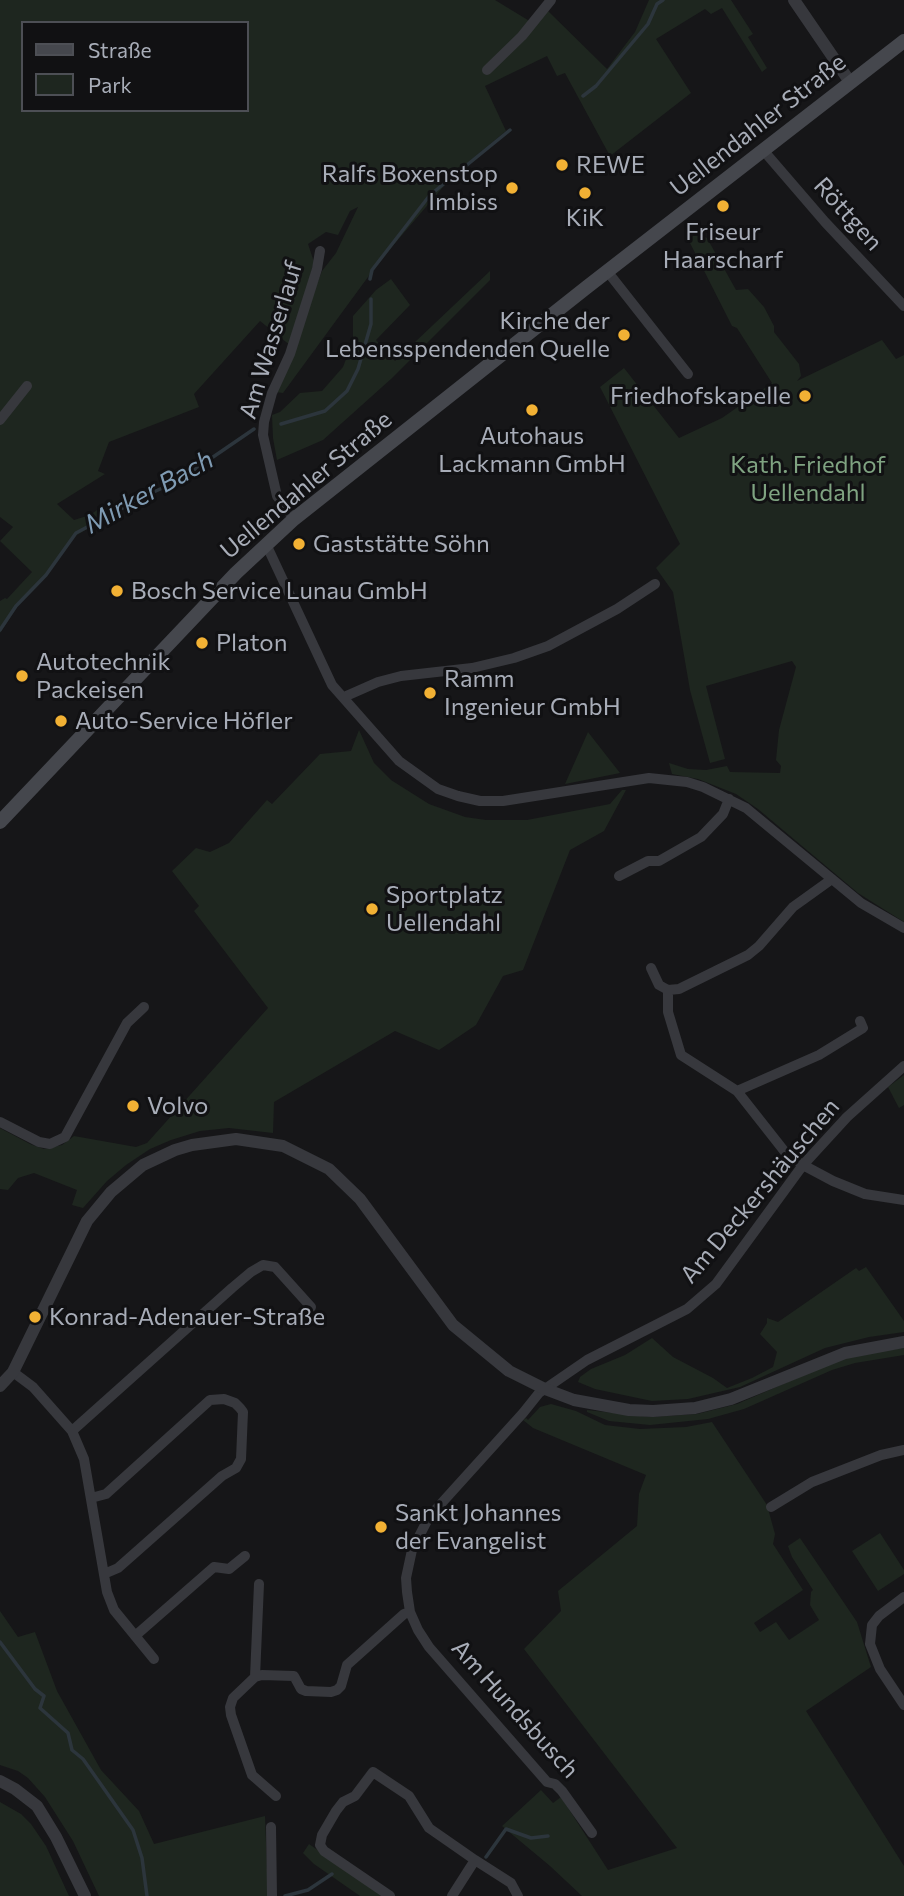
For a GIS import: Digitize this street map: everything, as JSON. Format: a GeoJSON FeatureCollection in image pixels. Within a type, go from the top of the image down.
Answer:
{"type":"FeatureCollection","features":[{"type":"Feature","properties":{"kind":"main road","name":"Uellendahler Straße"},"geometry":{"type":"LineString","coordinates":[[0,822],[266,544],[294,519],[607,271],[904,41]]}},
{"type":"Feature","properties":{"kind":"street"},"geometry":{"type":"LineString","coordinates":[[487,70],[523,36],[551,0]]}},
{"type":"Feature","properties":{"kind":"street"},"geometry":{"type":"LineString","coordinates":[[794,0],[850,82]]}},
{"type":"Feature","properties":{"kind":"street","name":"Röttgen"},"geometry":{"type":"LineString","coordinates":[[763,150],[825,222],[904,306]]}},
{"type":"Feature","properties":{"kind":"street","name":"Am Wasserlauf"},"geometry":{"type":"LineString","coordinates":[[294,519],[277,496],[263,435],[264,422],[272,393],[290,354],[317,269],[320,251]]}},
{"type":"Feature","properties":{"kind":"street"},"geometry":{"type":"LineString","coordinates":[[607,271],[688,374]]}},
{"type":"Feature","properties":{"kind":"street"},"geometry":{"type":"LineString","coordinates":[[0,420],[27,386]]}},
{"type":"Feature","properties":{"kind":"street"},"geometry":{"type":"LineString","coordinates":[[266,544],[332,685],[399,761],[438,789],[481,801],[516,800],[635,780],[665,779],[703,787],[746,808],[871,910],[904,928]]}},
{"type":"Feature","properties":{"kind":"street"},"geometry":{"type":"LineString","coordinates":[[344,697],[378,682],[401,676],[472,667],[514,658],[548,646],[617,609],[655,584]]}},
{"type":"Feature","properties":{"kind":"street"},"geometry":{"type":"LineString","coordinates":[[619,876],[648,861],[659,861],[701,837],[723,814],[729,799]]}},
{"type":"Feature","properties":{"kind":"street"},"geometry":{"type":"LineString","coordinates":[[651,968],[659,985],[668,990],[679,989],[748,955],[793,907],[832,879]]}},
{"type":"Feature","properties":{"kind":"street"},"geometry":{"type":"LineString","coordinates":[[668,990],[668,1012],[681,1055],[737,1091],[785,1152],[833,1181],[865,1194],[904,1200]]}},
{"type":"Feature","properties":{"kind":"street"},"geometry":{"type":"LineString","coordinates":[[0,1122],[39,1142],[50,1144],[65,1137],[127,1023],[144,1007]]}},
{"type":"Feature","properties":{"kind":"street"},"geometry":{"type":"LineString","coordinates":[[737,1091],[819,1055],[863,1028],[860,1021]]}},
{"type":"Feature","properties":{"kind":"street","name":"Am Deckershäuschen"},"geometry":{"type":"LineString","coordinates":[[410,1612],[406,1578],[412,1550],[425,1523],[539,1393],[587,1360],[677,1314],[701,1298],[723,1276],[803,1165],[847,1117],[904,1066]]}},
{"type":"Feature","properties":{"kind":"street"},"geometry":{"type":"LineString","coordinates":[[0,1386],[13,1372],[87,1221],[111,1192],[143,1165],[175,1150],[236,1139],[283,1146],[329,1169],[360,1199],[453,1325],[509,1371],[574,1400],[653,1412],[680,1410],[731,1399],[845,1353],[904,1342]]}},
{"type":"Feature","properties":{"kind":"street"},"geometry":{"type":"LineString","coordinates":[[72,1431],[232,1288],[263,1265],[275,1267],[311,1307]]}},
{"type":"Feature","properties":{"kind":"street"},"geometry":{"type":"LineString","coordinates":[[13,1372],[33,1387],[72,1431],[84,1459],[107,1592],[114,1610],[154,1659]]}},
{"type":"Feature","properties":{"kind":"street"},"geometry":{"type":"LineString","coordinates":[[91,1498],[106,1494],[210,1400],[225,1399],[235,1402],[243,1412],[241,1459],[236,1468],[222,1476],[118,1568],[104,1574]]}},
{"type":"Feature","properties":{"kind":"street"},"geometry":{"type":"LineString","coordinates":[[771,1507],[812,1482],[837,1471],[881,1455],[904,1450]]}},
{"type":"Feature","properties":{"kind":"street"},"geometry":{"type":"LineString","coordinates":[[135,1636],[214,1567],[229,1569],[245,1556]]}},
{"type":"Feature","properties":{"kind":"street"},"geometry":{"type":"LineString","coordinates":[[259,1584],[255,1677],[227,1709],[252,1774],[276,1796]]}},
{"type":"Feature","properties":{"kind":"street"},"geometry":{"type":"LineString","coordinates":[[904,1597],[879,1616],[872,1625],[870,1644],[880,1670],[904,1705]]}},
{"type":"Feature","properties":{"kind":"street"},"geometry":{"type":"LineString","coordinates":[[255,1677],[294,1676],[301,1689],[331,1692],[341,1686],[346,1665],[404,1614],[410,1612]]}},
{"type":"Feature","properties":{"kind":"street","name":"Am Hundsbusch"},"geometry":{"type":"LineString","coordinates":[[410,1612],[429,1647],[547,1782],[555,1784],[562,1791],[592,1833]]}},
{"type":"Feature","properties":{"kind":"street"},"geometry":{"type":"LineString","coordinates":[[390,1896],[328,1854],[320,1845],[322,1835],[336,1811],[343,1802],[355,1796],[373,1772],[409,1796],[429,1828],[511,1883],[519,1896]]}},
{"type":"Feature","properties":{"kind":"street"},"geometry":{"type":"LineString","coordinates":[[0,1781],[15,1788],[37,1806],[56,1837],[85,1896]]}},
{"type":"Feature","properties":{"kind":"street"},"geometry":{"type":"LineString","coordinates":[[271,1827],[272,1896]]}},
{"type":"Feature","properties":{"kind":"street"},"geometry":{"type":"LineString","coordinates":[[452,1896],[475,1860]]}},
{"type":"Feature","properties":{"kind":"green space"},"geometry":{"type":"Polygon","coordinates":[[[0,0],[495,0],[536,25],[548,11],[607,69],[635,32],[649,0],[731,0],[753,34],[748,37],[767,68],[762,72],[722,8],[711,14],[705,9],[656,39],[691,93],[610,156],[565,73],[557,76],[547,56],[485,86],[506,131],[455,173],[379,262],[283,393],[275,392],[322,271],[336,253],[358,207],[350,211],[338,235],[326,232],[308,244],[314,262],[291,346],[260,321],[194,394],[199,407],[109,442],[98,471],[105,474],[57,504],[74,520],[90,515],[107,503],[114,503],[133,494],[137,501],[75,536],[48,574],[17,607],[0,633],[0,601],[7,599],[32,572],[0,541],[13,527],[0,517],[0,0]]]}},
{"type":"Feature","properties":{"kind":"green space","name":"Kath. Friedhof Uellendahl"},"geometry":{"type":"Polygon","coordinates":[[[702,235],[707,238],[736,290],[748,289],[764,307],[774,326],[774,332],[799,364],[801,376],[797,381],[882,340],[896,359],[904,355],[904,922],[858,893],[758,809],[736,794],[698,779],[672,774],[669,763],[688,769],[706,770],[727,766],[730,772],[780,773],[781,766],[776,760],[779,730],[796,667],[792,661],[706,686],[725,759],[710,763],[690,690],[673,592],[656,568],[680,544],[600,387],[624,368],[679,438],[722,418],[772,383],[737,328],[732,326],[689,241],[690,236],[702,235]]]}},
{"type":"Feature","properties":{"kind":"green space"},"geometry":{"type":"Polygon","coordinates":[[[490,271],[490,280],[391,379],[323,440],[277,460],[272,415],[280,412],[300,393],[322,391],[343,367],[353,341],[353,316],[376,290],[391,279],[410,305],[376,340],[395,361],[490,271]]]}},
{"type":"Feature","properties":{"kind":"green space","name":"Sportplatz Uellendahl"},"geometry":{"type":"Polygon","coordinates":[[[359,730],[374,763],[391,780],[429,804],[465,817],[527,820],[610,804],[622,790],[626,790],[604,831],[570,850],[523,970],[503,976],[476,1025],[439,1050],[395,1031],[274,1102],[273,1133],[229,1128],[200,1131],[171,1140],[150,1149],[126,1165],[107,1181],[83,1208],[72,1205],[77,1190],[34,1173],[18,1178],[8,1190],[0,1189],[0,1128],[44,1149],[62,1145],[74,1136],[136,1147],[147,1143],[268,1008],[194,911],[199,906],[172,871],[196,848],[210,852],[229,843],[267,800],[272,804],[320,754],[351,751],[359,730]]]}},
{"type":"Feature","properties":{"kind":"green space"},"geometry":{"type":"Polygon","coordinates":[[[588,732],[620,773],[565,784],[588,732]]]}},
{"type":"Feature","properties":{"kind":"green space"},"geometry":{"type":"Polygon","coordinates":[[[904,1075],[904,1105],[899,1108],[888,1087],[904,1075]]]}},
{"type":"Feature","properties":{"kind":"green space"},"geometry":{"type":"Polygon","coordinates":[[[866,1267],[904,1321],[904,1332],[825,1348],[740,1387],[688,1399],[652,1401],[595,1389],[578,1382],[580,1377],[591,1369],[625,1355],[652,1338],[673,1357],[727,1388],[773,1367],[777,1352],[760,1334],[767,1318],[778,1322],[856,1268],[859,1271],[866,1267]]]}},
{"type":"Feature","properties":{"kind":"green space"},"geometry":{"type":"Polygon","coordinates":[[[904,1348],[904,1355],[855,1363],[832,1370],[744,1409],[708,1419],[650,1425],[609,1421],[587,1412],[650,1417],[697,1414],[737,1404],[834,1362],[864,1353],[904,1348]]]}},
{"type":"Feature","properties":{"kind":"green space"},"geometry":{"type":"Polygon","coordinates":[[[551,1404],[576,1411],[605,1425],[640,1429],[686,1427],[712,1422],[767,1505],[775,1534],[773,1544],[803,1590],[754,1623],[760,1632],[776,1622],[789,1640],[819,1620],[810,1605],[813,1590],[788,1546],[800,1538],[857,1622],[871,1667],[806,1711],[904,1866],[904,1896],[582,1896],[502,1826],[541,1790],[553,1803],[561,1797],[608,1870],[677,1848],[524,1649],[561,1611],[558,1591],[637,1526],[639,1494],[646,1475],[533,1428],[523,1420],[528,1420],[540,1407],[551,1404]]]}},
{"type":"Feature","properties":{"kind":"green space"},"geometry":{"type":"Polygon","coordinates":[[[880,1533],[904,1574],[878,1591],[852,1551],[880,1533]]]}},
{"type":"Feature","properties":{"kind":"green space"},"geometry":{"type":"Polygon","coordinates":[[[0,1611],[18,1637],[35,1632],[57,1691],[101,1770],[139,1811],[154,1844],[265,1816],[268,1896],[99,1896],[73,1841],[45,1797],[28,1778],[18,1771],[0,1765],[0,1611]]]}},
{"type":"Feature","properties":{"kind":"green space"},"geometry":{"type":"Polygon","coordinates":[[[0,1802],[21,1814],[31,1824],[46,1846],[69,1896],[0,1896],[0,1802]]]}},
{"type":"Feature","properties":{"kind":"green space"},"geometry":{"type":"Polygon","coordinates":[[[309,1844],[383,1896],[360,1896],[314,1864],[303,1853],[309,1844]]]}},
{"type":"Feature","properties":{"kind":"waterway","name":"Mirker Bach"},"geometry":{"type":"LineString","coordinates":[[583,96],[596,86],[648,24],[657,4],[663,0]]}},
{"type":"Feature","properties":{"kind":"waterway","name":"Mirker Bach"},"geometry":{"type":"LineString","coordinates":[[370,279],[372,270],[430,195],[510,130]]}},
{"type":"Feature","properties":{"kind":"waterway","name":"Mirker Bach"},"geometry":{"type":"LineString","coordinates":[[281,424],[325,411],[347,391],[358,369],[371,324],[371,299]]}},
{"type":"Feature","properties":{"kind":"waterway","name":"Mirker Bach"},"geometry":{"type":"LineString","coordinates":[[0,630],[16,606],[46,575],[76,533],[178,481],[254,429]]}},
{"type":"Feature","properties":{"kind":"waterway","name":"Mirker Bach"},"geometry":{"type":"LineString","coordinates":[[0,1642],[35,1689],[44,1696],[40,1708],[68,1733],[72,1750],[83,1759],[133,1830],[142,1858],[147,1896]]}},
{"type":"Feature","properties":{"kind":"waterway"},"geometry":{"type":"LineString","coordinates":[[486,1857],[506,1829],[531,1838],[548,1836]]}},
{"type":"Feature","properties":{"kind":"waterway"},"geometry":{"type":"LineString","coordinates":[[285,1896],[308,1890],[332,1874]]}},
{"type":"Feature","properties":{"kind":"place","name":"REWE"},"geometry":{"type":"Point","coordinates":[562,165]}},
{"type":"Feature","properties":{"kind":"place","name":"Ralfs Boxenstop Imbiss"},"geometry":{"type":"Point","coordinates":[512,188]}},
{"type":"Feature","properties":{"kind":"place","name":"KiK"},"geometry":{"type":"Point","coordinates":[585,193]}},
{"type":"Feature","properties":{"kind":"place","name":"Friseur Haarscharf"},"geometry":{"type":"Point","coordinates":[723,206]}},
{"type":"Feature","properties":{"kind":"place","name":"Kirche der Lebensspendenden Quelle"},"geometry":{"type":"Point","coordinates":[624,335]}},
{"type":"Feature","properties":{"kind":"place","name":"Friedhofskapelle"},"geometry":{"type":"Point","coordinates":[805,396]}},
{"type":"Feature","properties":{"kind":"place","name":"Autohaus Lackmann GmbH"},"geometry":{"type":"Point","coordinates":[532,410]}},
{"type":"Feature","properties":{"kind":"place","name":"Gaststätte Söhn"},"geometry":{"type":"Point","coordinates":[299,544]}},
{"type":"Feature","properties":{"kind":"place","name":"Bosch Service Lunau GmbH"},"geometry":{"type":"Point","coordinates":[117,591]}},
{"type":"Feature","properties":{"kind":"place","name":"Platon"},"geometry":{"type":"Point","coordinates":[202,643]}},
{"type":"Feature","properties":{"kind":"place","name":"Autotechnik Packeisen"},"geometry":{"type":"Point","coordinates":[22,676]}},
{"type":"Feature","properties":{"kind":"place","name":"Ramm Ingenieur GmbH"},"geometry":{"type":"Point","coordinates":[430,693]}},
{"type":"Feature","properties":{"kind":"place","name":"Auto-Service Höfler"},"geometry":{"type":"Point","coordinates":[61,721]}},
{"type":"Feature","properties":{"kind":"place","name":"Sportplatz Uellendahl"},"geometry":{"type":"Point","coordinates":[372,909]}},
{"type":"Feature","properties":{"kind":"place","name":"Volvo"},"geometry":{"type":"Point","coordinates":[133,1106]}},
{"type":"Feature","properties":{"kind":"place","name":"Konrad-Adenauer-Straße"},"geometry":{"type":"Point","coordinates":[35,1317]}},
{"type":"Feature","properties":{"kind":"place","name":"Sankt Johannes der Evangelist"},"geometry":{"type":"Point","coordinates":[381,1527]}}]}
